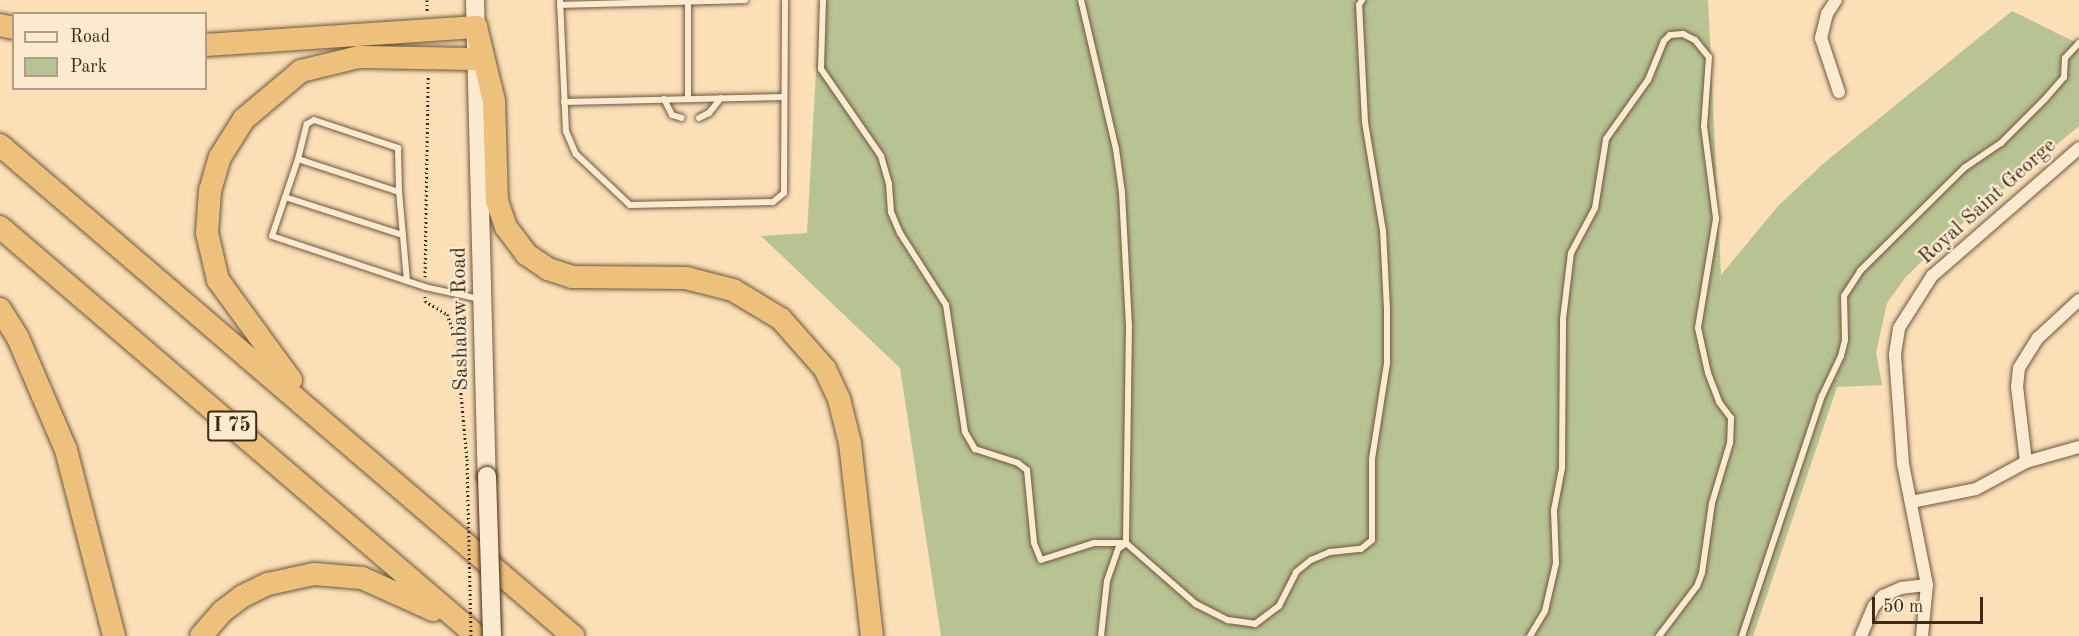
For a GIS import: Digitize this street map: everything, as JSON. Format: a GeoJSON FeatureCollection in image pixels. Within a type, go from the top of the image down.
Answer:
{"type":"FeatureCollection","features":[{"type":"Feature","properties":{"kind":"highway"},"geometry":{"type":"LineString","coordinates":[[207,45],[476,27],[494,101],[497,201],[506,227],[526,254],[548,269],[572,277],[686,278],[733,290],[781,319],[802,339],[825,369],[839,399],[850,443],[872,636]]}},
{"type":"Feature","properties":{"kind":"highway"},"geometry":{"type":"LineString","coordinates":[[340,435],[273,358],[218,280],[207,233],[210,191],[220,157],[244,119],[301,71],[359,57],[477,59]]}},
{"type":"Feature","properties":{"kind":"highway"},"geometry":{"type":"LineString","coordinates":[[0,145],[573,636]]}},
{"type":"Feature","properties":{"kind":"highway","name":"I 75"},"geometry":{"type":"LineString","coordinates":[[0,227],[471,632]]}},
{"type":"Feature","properties":{"kind":"highway"},"geometry":{"type":"LineString","coordinates":[[0,309],[18,338],[66,450],[114,636]]}},
{"type":"Feature","properties":{"kind":"highway"},"geometry":{"type":"LineString","coordinates":[[201,636],[223,611],[243,596],[268,584],[314,574],[362,578],[382,584],[471,632]]}},
{"type":"Feature","properties":{"kind":"main road","name":"Sashabaw Road"},"geometry":{"type":"LineString","coordinates":[[475,0],[492,636]]}},
{"type":"Feature","properties":{"kind":"street"},"geometry":{"type":"LineString","coordinates":[[1836,0],[1827,14],[1821,38],[1839,92]]}},
{"type":"Feature","properties":{"kind":"street","name":"Royal Saint George"},"geometry":{"type":"LineString","coordinates":[[1922,636],[1927,585],[1911,502],[1896,387],[1899,328],[1932,276],[2079,148]]}},
{"type":"Feature","properties":{"kind":"street"},"geometry":{"type":"LineString","coordinates":[[2026,462],[2017,387],[2019,368],[2038,338],[2079,300]]}},
{"type":"Feature","properties":{"kind":"street"},"geometry":{"type":"LineString","coordinates":[[1911,502],[1976,489],[2026,462],[2079,447]]}},
{"type":"Feature","properties":{"kind":"street"},"geometry":{"type":"LineString","coordinates":[[1861,636],[1874,606],[1883,596],[1901,588],[1927,585]]}},
{"type":"Feature","properties":{"kind":"lane"},"geometry":{"type":"LineString","coordinates":[[745,0],[560,2],[566,132],[576,154],[630,205],[773,202],[784,193],[784,0]]}},
{"type":"Feature","properties":{"kind":"lane"},"geometry":{"type":"LineString","coordinates":[[824,0],[821,69],[881,156],[889,184],[891,212],[900,233],[946,305],[965,432],[975,449],[1018,463],[1027,470],[1034,543],[1041,560],[1094,543],[1126,543],[1196,604],[1228,620],[1255,624],[1279,606],[1296,572],[1311,560],[1330,552],[1361,549],[1372,540],[1372,459],[1388,363],[1383,231],[1365,122],[1359,5],[1362,0]]}},
{"type":"Feature","properties":{"kind":"lane"},"geometry":{"type":"LineString","coordinates":[[1081,0],[1116,149],[1122,193],[1129,325],[1126,543]]}},
{"type":"Feature","properties":{"kind":"lane"},"geometry":{"type":"LineString","coordinates":[[688,1],[688,98]]}},
{"type":"Feature","properties":{"kind":"lane"},"geometry":{"type":"LineString","coordinates":[[1530,636],[1545,611],[1556,564],[1554,510],[1562,468],[1563,319],[1571,253],[1595,208],[1606,139],[1648,80],[1664,41],[1670,35],[1683,34],[1695,40],[1709,57],[1704,126],[1716,219],[1698,328],[1708,373],[1719,402],[1731,418],[1730,443],[1712,503],[1702,573],[1697,586],[1659,636]]}},
{"type":"Feature","properties":{"kind":"lane"},"geometry":{"type":"LineString","coordinates":[[1742,636],[1822,396],[1845,340],[1844,296],[1860,271],[1957,175],[2001,143],[2044,99],[2064,76],[2065,58],[2079,43]]}},
{"type":"Feature","properties":{"kind":"lane"},"geometry":{"type":"LineString","coordinates":[[699,118],[709,113],[721,98]]}},
{"type":"Feature","properties":{"kind":"lane"},"geometry":{"type":"LineString","coordinates":[[564,102],[784,98]]}},
{"type":"Feature","properties":{"kind":"lane"},"geometry":{"type":"LineString","coordinates":[[664,99],[672,115],[682,118]]}},
{"type":"Feature","properties":{"kind":"lane"},"geometry":{"type":"LineString","coordinates":[[407,281],[399,192],[398,148],[314,120],[307,124],[298,159],[272,236],[425,288],[483,299]]}},
{"type":"Feature","properties":{"kind":"lane"},"geometry":{"type":"LineString","coordinates":[[298,159],[399,192]]}},
{"type":"Feature","properties":{"kind":"lane"},"geometry":{"type":"LineString","coordinates":[[285,197],[403,235]]}},
{"type":"Feature","properties":{"kind":"lane"},"geometry":{"type":"LineString","coordinates":[[1101,636],[1107,581],[1118,549],[1126,543]]}},
{"type":"Feature","properties":{"kind":"path"},"geometry":{"type":"LineString","coordinates":[[427,0],[428,18]]}},
{"type":"Feature","properties":{"kind":"path"},"geometry":{"type":"LineString","coordinates":[[428,76],[425,301],[447,314],[456,339],[467,459],[471,632]]}},
{"type":"Feature","properties":{"kind":"green space"},"geometry":{"type":"Polygon","coordinates":[[[820,0],[1708,0],[1721,275],[1778,206],[1824,163],[2012,11],[2079,44],[2079,126],[1945,238],[1905,278],[1887,303],[1876,353],[1882,385],[1837,387],[1753,636],[941,636],[900,368],[761,236],[807,233],[820,0]]]}}]}
